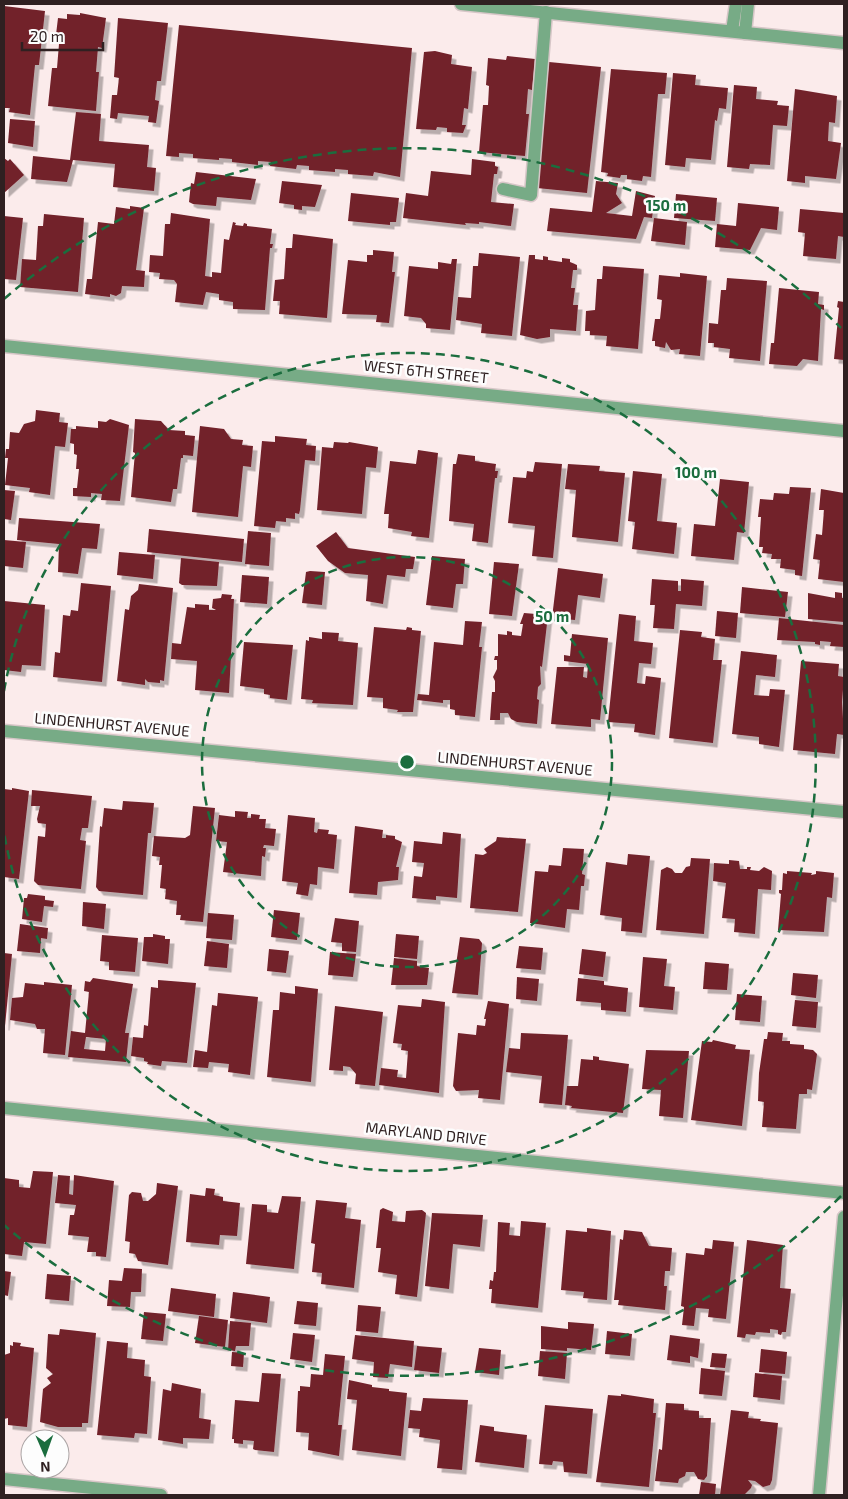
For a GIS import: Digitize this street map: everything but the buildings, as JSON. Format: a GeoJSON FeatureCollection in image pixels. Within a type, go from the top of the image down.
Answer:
{"type":"FeatureCollection","features":[{"type":"Feature","properties":{"kind":"street"},"geometry":{"type":"LineString","coordinates":[[461,4],[844,43]]}},
{"type":"Feature","properties":{"kind":"street"},"geometry":{"type":"LineString","coordinates":[[736,4],[739,32]]}},
{"type":"Feature","properties":{"kind":"street"},"geometry":{"type":"LineString","coordinates":[[739,32],[748,4]]}},
{"type":"Feature","properties":{"kind":"street"},"geometry":{"type":"LineString","coordinates":[[503,189],[531,195],[546,12]]}},
{"type":"Feature","properties":{"kind":"street","name":"WEST 6TH STREET"},"geometry":{"type":"LineString","coordinates":[[4,346],[844,432]]}},
{"type":"Feature","properties":{"kind":"street","name":"LINDENHURST AVENUE"},"geometry":{"type":"LineString","coordinates":[[4,731],[844,812]]}},
{"type":"Feature","properties":{"kind":"street","name":"MARYLAND DRIVE"},"geometry":{"type":"LineString","coordinates":[[4,1108],[844,1193]]}},
{"type":"Feature","properties":{"kind":"street"},"geometry":{"type":"LineString","coordinates":[[819,1495],[844,1217]]}},
{"type":"Feature","properties":{"kind":"street"},"geometry":{"type":"LineString","coordinates":[[4,1479],[161,1495]]}}]}
